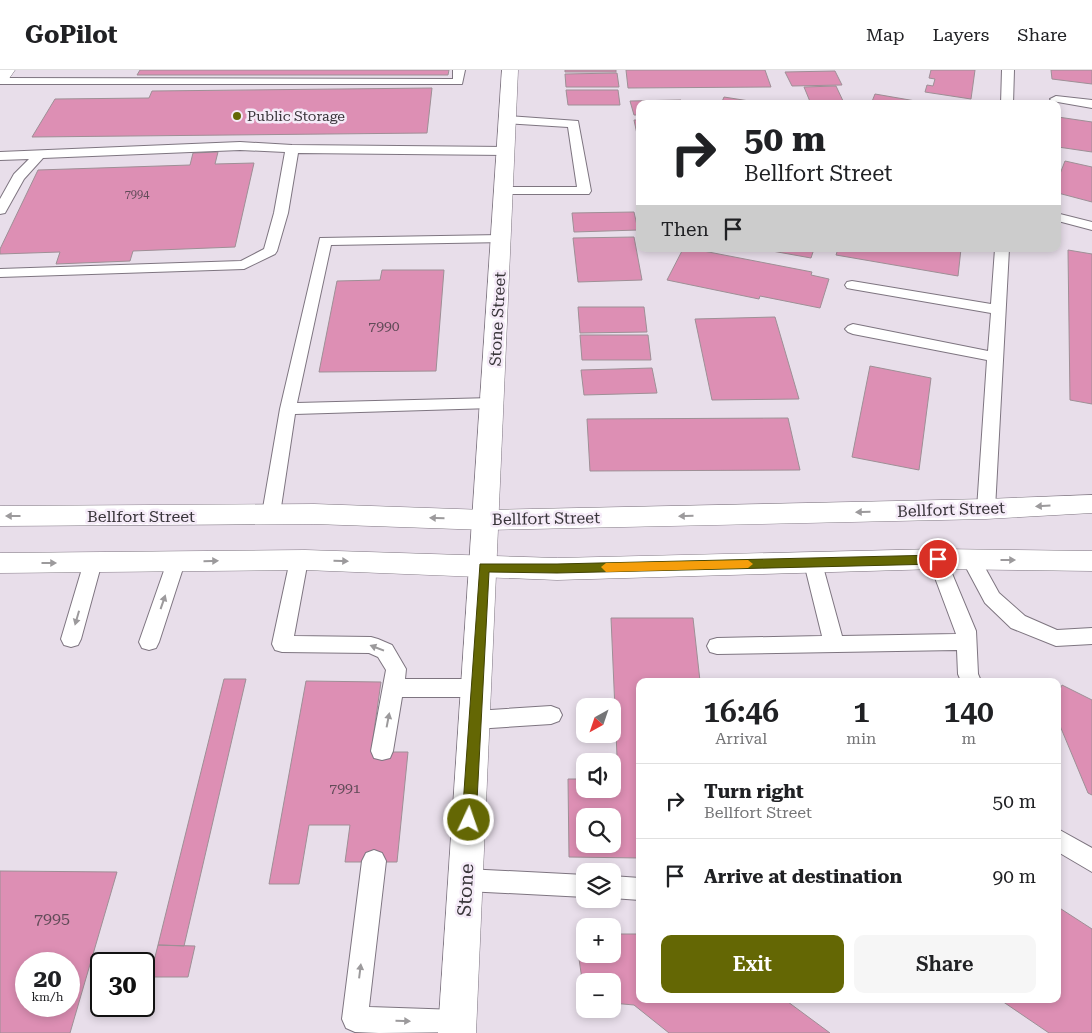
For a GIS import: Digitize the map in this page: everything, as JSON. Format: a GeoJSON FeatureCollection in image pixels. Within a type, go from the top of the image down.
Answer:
{"type":"FeatureCollection","features":[{"type":"Feature","properties":{"kind":"main road"},"geometry":{"type":"LineString","coordinates":[[0,80],[7,70]]}},
{"type":"Feature","properties":{"kind":"main road","name":"Stone Street"},"geometry":{"type":"LineString","coordinates":[[484,567],[510,70]]}},
{"type":"Feature","properties":{"kind":"main road","name":"Bellfort Street"},"geometry":{"type":"LineString","coordinates":[[0,516],[271,514],[486,520],[986,509],[1092,504]]}},
{"type":"Feature","properties":{"kind":"main road"},"geometry":{"type":"LineString","coordinates":[[0,563],[299,560],[557,568],[938,559],[1092,561]]}},
{"type":"Feature","properties":{"kind":"main road","name":"Stone"},"geometry":{"type":"LineString","coordinates":[[458,1028],[484,567]]}},
{"type":"Feature","properties":{"kind":"lane"},"geometry":{"type":"LineString","coordinates":[[0,80],[458,82],[459,70]]}},
{"type":"Feature","properties":{"kind":"lane"},"geometry":{"type":"LineString","coordinates":[[1007,100],[1008,70]]}},
{"type":"Feature","properties":{"kind":"lane"},"geometry":{"type":"LineString","coordinates":[[1056,99],[1092,104]]}},
{"type":"Feature","properties":{"kind":"lane"},"geometry":{"type":"LineString","coordinates":[[504,192],[584,191],[574,124],[508,120]]}},
{"type":"Feature","properties":{"kind":"lane"},"geometry":{"type":"LineString","coordinates":[[0,156],[240,146],[292,149],[506,151]]}},
{"type":"Feature","properties":{"kind":"lane"},"geometry":{"type":"LineString","coordinates":[[0,274],[244,265],[270,251],[281,213],[292,149]]}},
{"type":"Feature","properties":{"kind":"lane"},"geometry":{"type":"LineString","coordinates":[[0,210],[19,177],[39,154]]}},
{"type":"Feature","properties":{"kind":"lane"},"geometry":{"type":"LineString","coordinates":[[1061,218],[1092,226]]}},
{"type":"Feature","properties":{"kind":"lane"},"geometry":{"type":"LineString","coordinates":[[271,514],[288,409],[325,241],[501,239]]}},
{"type":"Feature","properties":{"kind":"lane"},"geometry":{"type":"LineString","coordinates":[[986,509],[1002,252]]}},
{"type":"Feature","properties":{"kind":"lane"},"geometry":{"type":"LineString","coordinates":[[852,285],[998,310]]}},
{"type":"Feature","properties":{"kind":"lane"},"geometry":{"type":"LineString","coordinates":[[852,329],[995,358]]}},
{"type":"Feature","properties":{"kind":"lane"},"geometry":{"type":"LineString","coordinates":[[288,409],[492,403]]}},
{"type":"Feature","properties":{"kind":"lane"},"geometry":{"type":"LineString","coordinates":[[938,559],[966,631],[970,678]]}},
{"type":"Feature","properties":{"kind":"lane"},"geometry":{"type":"LineString","coordinates":[[299,560],[282,644],[371,645],[385,651],[396,669],[382,751]]}},
{"type":"Feature","properties":{"kind":"lane"},"geometry":{"type":"LineString","coordinates":[[971,560],[992,598],[1018,622],[1056,638],[1092,636]]}},
{"type":"Feature","properties":{"kind":"lane"},"geometry":{"type":"LineString","coordinates":[[71,639],[93,562]]}},
{"type":"Feature","properties":{"kind":"lane"},"geometry":{"type":"LineString","coordinates":[[149,642],[176,562]]}},
{"type":"Feature","properties":{"kind":"lane"},"geometry":{"type":"LineString","coordinates":[[814,563],[834,644]]}},
{"type":"Feature","properties":{"kind":"lane"},"geometry":{"type":"LineString","coordinates":[[717,646],[967,642]]}},
{"type":"Feature","properties":{"kind":"lane"},"geometry":{"type":"LineString","coordinates":[[394,688],[477,688]]}},
{"type":"Feature","properties":{"kind":"lane"},"geometry":{"type":"LineString","coordinates":[[475,720],[551,715]]}},
{"type":"Feature","properties":{"kind":"lane"},"geometry":{"type":"LineString","coordinates":[[1061,842],[1092,860]]}},
{"type":"Feature","properties":{"kind":"lane"},"geometry":{"type":"LineString","coordinates":[[374,861],[355,1019],[458,1028]]}},
{"type":"Feature","properties":{"kind":"lane"},"geometry":{"type":"LineString","coordinates":[[466,880],[576,886]]}},
{"type":"Feature","properties":{"kind":"lane"},"geometry":{"type":"LineString","coordinates":[[621,888],[636,889]]}},
{"type":"Feature","properties":{"kind":"building"},"geometry":{"type":"Polygon","coordinates":[[[140,70],[449,70],[448,75],[137,75],[140,70]]]}},
{"type":"Feature","properties":{"kind":"building"},"geometry":{"type":"Polygon","coordinates":[[[565,70],[616,70],[616,72],[565,72],[565,70]]]}},
{"type":"Feature","properties":{"kind":"building"},"geometry":{"type":"Polygon","coordinates":[[[626,70],[765,70],[771,87],[628,88],[626,70]]]}},
{"type":"Feature","properties":{"kind":"building"},"geometry":{"type":"Polygon","coordinates":[[[931,70],[975,70],[971,99],[925,92],[927,85],[933,86],[935,79],[929,78],[931,70]]]}},
{"type":"Feature","properties":{"kind":"building"},"geometry":{"type":"Polygon","coordinates":[[[1051,70],[1092,70],[1092,84],[1052,79],[1051,70]]]}},
{"type":"Feature","properties":{"kind":"building"},"geometry":{"type":"Polygon","coordinates":[[[835,71],[842,85],[792,86],[785,72],[835,71]]]}},
{"type":"Feature","properties":{"kind":"building"},"geometry":{"type":"Polygon","coordinates":[[[617,73],[619,87],[566,87],[565,74],[617,73]]]}},
{"type":"Feature","properties":{"kind":"building"},"geometry":{"type":"Polygon","coordinates":[[[836,86],[843,100],[809,100],[804,87],[836,86]]]}},
{"type":"Feature","properties":{"kind":"building","name":"Public Storage"},"geometry":{"type":"Polygon","coordinates":[[[432,88],[427,133],[32,137],[55,99],[149,98],[152,91],[432,88]]]}},
{"type":"Feature","properties":{"kind":"building"},"geometry":{"type":"Polygon","coordinates":[[[566,90],[618,90],[620,105],[568,105],[566,90]]]}},
{"type":"Feature","properties":{"kind":"building"},"geometry":{"type":"Polygon","coordinates":[[[875,94],[910,100],[873,100],[875,94]]]}},
{"type":"Feature","properties":{"kind":"building"},"geometry":{"type":"Polygon","coordinates":[[[724,97],[743,100],[723,100],[724,97]]]}},
{"type":"Feature","properties":{"kind":"building"},"geometry":{"type":"Polygon","coordinates":[[[630,101],[636,101],[636,115],[634,115],[630,101]]]}},
{"type":"Feature","properties":{"kind":"building"},"geometry":{"type":"Polygon","coordinates":[[[1061,117],[1092,122],[1092,152],[1061,147],[1061,117]]]}},
{"type":"Feature","properties":{"kind":"building"},"geometry":{"type":"Polygon","coordinates":[[[218,152],[215,164],[254,163],[235,247],[133,251],[130,261],[56,264],[60,252],[0,254],[0,249],[38,170],[190,165],[193,153],[218,152]]]}},
{"type":"Feature","properties":{"kind":"building"},"geometry":{"type":"Polygon","coordinates":[[[1065,161],[1092,167],[1092,202],[1061,194],[1061,171],[1065,161]]]}},
{"type":"Feature","properties":{"kind":"building"},"geometry":{"type":"Polygon","coordinates":[[[634,212],[636,230],[574,232],[572,213],[634,212]]]}},
{"type":"Feature","properties":{"kind":"building"},"geometry":{"type":"Polygon","coordinates":[[[634,237],[642,280],[578,282],[573,238],[634,237]]]}},
{"type":"Feature","properties":{"kind":"building"},"geometry":{"type":"Polygon","coordinates":[[[1068,250],[1092,254],[1092,404],[1070,400],[1068,250]]]}},
{"type":"Feature","properties":{"kind":"building"},"geometry":{"type":"Polygon","coordinates":[[[681,252],[709,252],[812,272],[811,275],[829,279],[820,308],[760,296],[759,299],[667,280],[681,252]]]}},
{"type":"Feature","properties":{"kind":"building"},"geometry":{"type":"Polygon","coordinates":[[[778,252],[813,252],[811,258],[778,252]]]}},
{"type":"Feature","properties":{"kind":"building"},"geometry":{"type":"Polygon","coordinates":[[[837,252],[961,252],[958,276],[836,255],[837,252]]]}},
{"type":"Feature","properties":{"kind":"building"},"geometry":{"type":"Polygon","coordinates":[[[382,270],[444,270],[436,371],[319,372],[337,281],[380,280],[382,270]]]}},
{"type":"Feature","properties":{"kind":"building"},"geometry":{"type":"Polygon","coordinates":[[[578,307],[644,307],[647,332],[580,333],[578,307]]]}},
{"type":"Feature","properties":{"kind":"building"},"geometry":{"type":"Polygon","coordinates":[[[775,317],[799,399],[712,400],[695,319],[775,317]]]}},
{"type":"Feature","properties":{"kind":"building"},"geometry":{"type":"Polygon","coordinates":[[[580,335],[648,335],[651,360],[582,360],[580,335]]]}},
{"type":"Feature","properties":{"kind":"building"},"geometry":{"type":"Polygon","coordinates":[[[870,366],[931,378],[919,470],[852,457],[870,366]]]}},
{"type":"Feature","properties":{"kind":"building"},"geometry":{"type":"Polygon","coordinates":[[[652,368],[657,393],[584,395],[581,370],[652,368]]]}},
{"type":"Feature","properties":{"kind":"building"},"geometry":{"type":"Polygon","coordinates":[[[788,418],[800,470],[590,471],[587,419],[788,418]]]}},
{"type":"Feature","properties":{"kind":"building"},"geometry":{"type":"Polygon","coordinates":[[[611,618],[693,618],[700,678],[636,678],[636,858],[569,857],[568,779],[576,779],[576,798],[621,798],[621,753],[617,753],[616,743],[621,743],[621,698],[614,698],[611,618]]]}},
{"type":"Feature","properties":{"kind":"building"},"geometry":{"type":"Polygon","coordinates":[[[224,679],[246,679],[184,946],[158,945],[224,679]]]}},
{"type":"Feature","properties":{"kind":"building"},"geometry":{"type":"Polygon","coordinates":[[[306,681],[381,682],[371,752],[408,752],[397,862],[345,862],[350,825],[309,825],[299,884],[269,884],[306,681]]]}},
{"type":"Feature","properties":{"kind":"building"},"geometry":{"type":"Polygon","coordinates":[[[1062,685],[1092,700],[1092,795],[1088,793],[1061,728],[1062,685]]]}},
{"type":"Feature","properties":{"kind":"building"},"geometry":{"type":"Polygon","coordinates":[[[0,871],[117,872],[94,952],[90,952],[90,964],[80,999],[80,952],[15,952],[15,1017],[75,1017],[70,1033],[0,1033],[0,871]]]}},
{"type":"Feature","properties":{"kind":"building"},"geometry":{"type":"Polygon","coordinates":[[[1061,909],[1092,929],[1092,1033],[1049,1033],[1005,1003],[1061,1003],[1061,909]]]}},
{"type":"Feature","properties":{"kind":"building"},"geometry":{"type":"Polygon","coordinates":[[[621,934],[636,934],[636,1003],[789,1003],[830,1033],[669,1033],[634,1005],[621,1004],[621,973],[581,973],[580,963],[621,963],[621,934]]]}},
{"type":"Feature","properties":{"kind":"building"},"geometry":{"type":"Polygon","coordinates":[[[158,945],[195,946],[188,977],[155,977],[155,957],[158,945]]]}},
{"type":"Feature","properties":{"kind":"slow traffic"},"geometry":{"type":"LineString","coordinates":[[606,567],[748,564]]}},
{"type":"Feature","properties":{"kind":"place","name":"Public Storage"},"geometry":{"type":"Point","coordinates":[237,116]}},
{"type":"Feature","properties":{"kind":"route"},"geometry":{"type":"LineString","coordinates":[[469,820],[484,567],[557,568],[938,559]]}}]}
